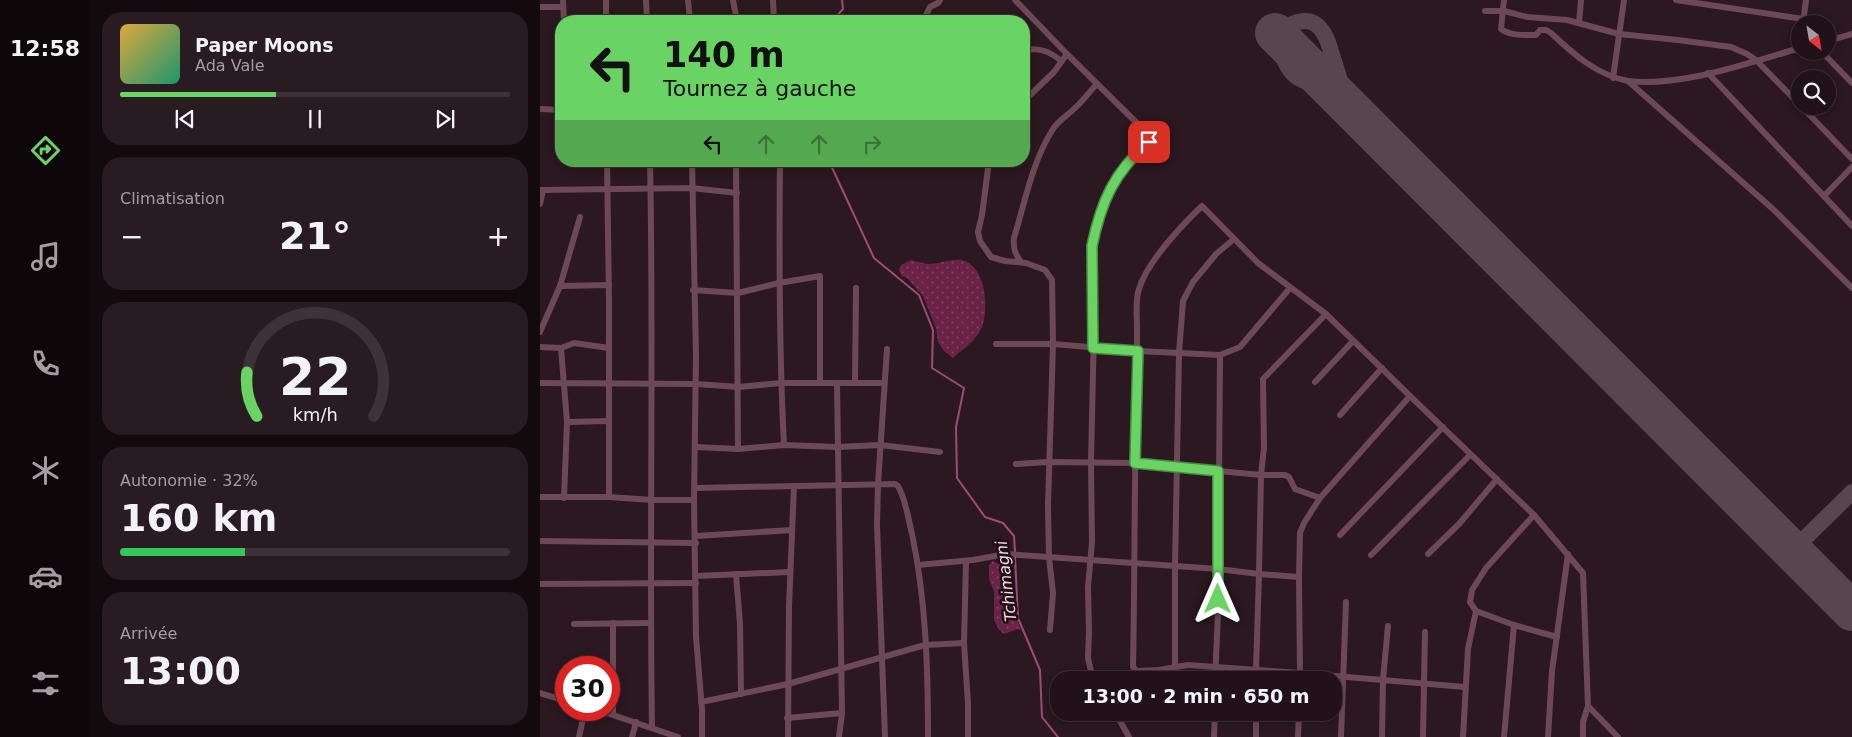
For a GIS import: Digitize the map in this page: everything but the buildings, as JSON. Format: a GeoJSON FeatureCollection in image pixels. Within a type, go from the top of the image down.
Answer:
{"type":"FeatureCollection","features":[{"type":"Feature","properties":{"kind":"street"},"geometry":{"type":"LineString","coordinates":[[606,0],[606,15]]}},
{"type":"Feature","properties":{"kind":"street"},"geometry":{"type":"LineString","coordinates":[[646,0],[647,15]]}},
{"type":"Feature","properties":{"kind":"street"},"geometry":{"type":"LineString","coordinates":[[688,0],[689,15]]}},
{"type":"Feature","properties":{"kind":"street"},"geometry":{"type":"LineString","coordinates":[[733,0],[736,15]]}},
{"type":"Feature","properties":{"kind":"street"},"geometry":{"type":"LineString","coordinates":[[773,0],[774,15]]}},
{"type":"Feature","properties":{"kind":"street"},"geometry":{"type":"LineString","coordinates":[[926,15],[930,7],[940,0]]}},
{"type":"Feature","properties":{"kind":"street"},"geometry":{"type":"LineString","coordinates":[[1014,0],[1029,15]]}},
{"type":"Feature","properties":{"kind":"street"},"geometry":{"type":"LineString","coordinates":[[1504,0],[1501,29],[1508,34],[1536,35],[1540,30],[1546,30],[1581,60],[1613,78],[1628,81],[1663,82],[1708,73],[1791,50]]}},
{"type":"Feature","properties":{"kind":"street"},"geometry":{"type":"LineString","coordinates":[[1579,23],[1581,0]]}},
{"type":"Feature","properties":{"kind":"street"},"geometry":{"type":"LineString","coordinates":[[1613,78],[1624,0]]}},
{"type":"Feature","properties":{"kind":"street"},"geometry":{"type":"LineString","coordinates":[[1676,0],[1791,20]]}},
{"type":"Feature","properties":{"kind":"street"},"geometry":{"type":"LineString","coordinates":[[1804,15],[1806,0]]}},
{"type":"Feature","properties":{"kind":"street"},"geometry":{"type":"LineString","coordinates":[[540,7],[563,3]]}},
{"type":"Feature","properties":{"kind":"street"},"geometry":{"type":"LineString","coordinates":[[1485,11],[1504,11],[1527,17],[1567,20],[1619,34],[1731,47],[1756,60],[1791,96]]}},
{"type":"Feature","properties":{"kind":"street"},"geometry":{"type":"LineString","coordinates":[[1030,16],[1150,136],[1150,139],[1114,180],[1105,197],[1092,246],[1092,542],[1089,560],[1088,658],[1091,671]]}},
{"type":"Feature","properties":{"kind":"street"},"geometry":{"type":"LineString","coordinates":[[1836,39],[1852,34]]}},
{"type":"Feature","properties":{"kind":"street"},"geometry":{"type":"LineString","coordinates":[[1030,50],[1044,50],[1061,61]]}},
{"type":"Feature","properties":{"kind":"street"},"geometry":{"type":"LineString","coordinates":[[1030,95],[1054,72],[1067,54]]}},
{"type":"Feature","properties":{"kind":"street"},"geometry":{"type":"LineString","coordinates":[[1830,60],[1852,83]]}},
{"type":"Feature","properties":{"kind":"street"},"geometry":{"type":"LineString","coordinates":[[1708,73],[1852,226]]}},
{"type":"Feature","properties":{"kind":"street"},"geometry":{"type":"LineString","coordinates":[[1628,81],[1774,210],[1852,288]]}},
{"type":"Feature","properties":{"kind":"street"},"geometry":{"type":"LineString","coordinates":[[1021,262],[1016,254],[1014,238],[1032,176],[1041,153],[1060,120],[1077,106],[1096,84]]}},
{"type":"Feature","properties":{"kind":"street"},"geometry":{"type":"LineString","coordinates":[[540,109],[555,110]]}},
{"type":"Feature","properties":{"kind":"street"},"geometry":{"type":"LineString","coordinates":[[1810,115],[1852,159]]}},
{"type":"Feature","properties":{"kind":"street"},"geometry":{"type":"LineString","coordinates":[[607,167],[609,497]]}},
{"type":"Feature","properties":{"kind":"street"},"geometry":{"type":"LineString","coordinates":[[650,167],[652,286],[650,624],[652,728]]}},
{"type":"Feature","properties":{"kind":"street"},"geometry":{"type":"LineString","coordinates":[[692,167],[696,384],[694,500],[697,656],[702,737]]}},
{"type":"Feature","properties":{"kind":"street"},"geometry":{"type":"LineString","coordinates":[[736,167],[738,449]]}},
{"type":"Feature","properties":{"kind":"street"},"geometry":{"type":"LineString","coordinates":[[780,167],[779,283],[784,445]]}},
{"type":"Feature","properties":{"kind":"street"},"geometry":{"type":"LineString","coordinates":[[988,167],[978,232],[980,241],[991,257],[1004,261],[1021,262],[1045,270],[1052,280],[1053,344],[1048,462],[1049,557],[1053,593],[1050,630]]}},
{"type":"Feature","properties":{"kind":"street"},"geometry":{"type":"LineString","coordinates":[[1824,196],[1852,167]]}},
{"type":"Feature","properties":{"kind":"street"},"geometry":{"type":"LineString","coordinates":[[540,204],[541,190],[692,188],[737,193]]}},
{"type":"Feature","properties":{"kind":"street"},"geometry":{"type":"LineString","coordinates":[[1263,671],[1188,665],[1159,670],[1134,670],[1137,297],[1142,281],[1164,248],[1183,224],[1202,206],[1258,263],[1326,314],[1420,404],[1470,455],[1534,515],[1583,573],[1588,706],[1583,722],[1583,737]]}},
{"type":"Feature","properties":{"kind":"street"},"geometry":{"type":"LineString","coordinates":[[540,332],[560,286],[580,217]]}},
{"type":"Feature","properties":{"kind":"street"},"geometry":{"type":"LineString","coordinates":[[1175,666],[1179,352],[1184,301],[1187,291],[1216,254],[1234,239]]}},
{"type":"Feature","properties":{"kind":"street"},"geometry":{"type":"LineString","coordinates":[[693,290],[738,293],[818,276],[822,279],[820,383]]}},
{"type":"Feature","properties":{"kind":"street"},"geometry":{"type":"LineString","coordinates":[[560,286],[609,285]]}},
{"type":"Feature","properties":{"kind":"street"},"geometry":{"type":"LineString","coordinates":[[854,382],[856,288]]}},
{"type":"Feature","properties":{"kind":"street"},"geometry":{"type":"LineString","coordinates":[[996,344],[1053,344],[1220,355],[1240,347],[1290,288]]}},
{"type":"Feature","properties":{"kind":"street"},"geometry":{"type":"LineString","coordinates":[[1256,670],[1260,574],[1261,474],[1264,448],[1263,378],[1326,314]]}},
{"type":"Feature","properties":{"kind":"street"},"geometry":{"type":"LineString","coordinates":[[1315,382],[1353,341]]}},
{"type":"Feature","properties":{"kind":"street"},"geometry":{"type":"LineString","coordinates":[[540,347],[561,348],[574,343],[609,348]]}},
{"type":"Feature","properties":{"kind":"street"},"geometry":{"type":"LineString","coordinates":[[561,348],[567,422],[564,498]]}},
{"type":"Feature","properties":{"kind":"street"},"geometry":{"type":"LineString","coordinates":[[885,737],[877,525],[883,384],[887,348]]}},
{"type":"Feature","properties":{"kind":"street"},"geometry":{"type":"LineString","coordinates":[[1215,671],[1220,355]]}},
{"type":"Feature","properties":{"kind":"street"},"geometry":{"type":"LineString","coordinates":[[1340,415],[1382,368]]}},
{"type":"Feature","properties":{"kind":"street"},"geometry":{"type":"LineString","coordinates":[[837,382],[842,713],[839,737]]}},
{"type":"Feature","properties":{"kind":"street"},"geometry":{"type":"LineString","coordinates":[[540,383],[651,383],[739,387],[781,383],[854,382],[883,384]]}},
{"type":"Feature","properties":{"kind":"street"},"geometry":{"type":"LineString","coordinates":[[1300,671],[1300,533],[1304,523],[1320,498],[1410,396]]}},
{"type":"Feature","properties":{"kind":"street"},"geometry":{"type":"LineString","coordinates":[[567,422],[608,421]]}},
{"type":"Feature","properties":{"kind":"street"},"geometry":{"type":"LineString","coordinates":[[1340,535],[1443,427]]}},
{"type":"Feature","properties":{"kind":"street"},"geometry":{"type":"LineString","coordinates":[[695,447],[738,449],[784,445],[838,447],[880,445],[940,452]]}},
{"type":"Feature","properties":{"kind":"street"},"geometry":{"type":"LineString","coordinates":[[1371,555],[1470,455]]}},
{"type":"Feature","properties":{"kind":"street"},"geometry":{"type":"LineString","coordinates":[[1016,464],[1048,462],[1135,463],[1286,475],[1295,488],[1320,498]]}},
{"type":"Feature","properties":{"kind":"street"},"geometry":{"type":"LineString","coordinates":[[1428,554],[1459,524],[1497,479]]}},
{"type":"Feature","properties":{"kind":"street"},"geometry":{"type":"LineString","coordinates":[[695,488],[895,484],[900,490],[918,565],[925,645],[928,737]]}},
{"type":"Feature","properties":{"kind":"street"},"geometry":{"type":"LineString","coordinates":[[788,737],[790,572],[794,486]]}},
{"type":"Feature","properties":{"kind":"street"},"geometry":{"type":"LineString","coordinates":[[540,497],[694,500]]}},
{"type":"Feature","properties":{"kind":"street"},"geometry":{"type":"LineString","coordinates":[[1534,515],[1486,568],[1472,590],[1470,602],[1476,611],[1514,625],[1557,636]]}},
{"type":"Feature","properties":{"kind":"street"},"geometry":{"type":"LineString","coordinates":[[540,541],[651,542],[792,530]]}},
{"type":"Feature","properties":{"kind":"street"},"geometry":{"type":"LineString","coordinates":[[918,565],[966,561],[1006,554],[1218,569],[1299,577]]}},
{"type":"Feature","properties":{"kind":"street"},"geometry":{"type":"LineString","coordinates":[[1548,737],[1552,672],[1568,554]]}},
{"type":"Feature","properties":{"kind":"street"},"geometry":{"type":"LineString","coordinates":[[966,561],[964,643],[968,737]]}},
{"type":"Feature","properties":{"kind":"street"},"geometry":{"type":"LineString","coordinates":[[540,584],[696,580],[736,574],[790,572]]}},
{"type":"Feature","properties":{"kind":"street"},"geometry":{"type":"LineString","coordinates":[[736,574],[740,624],[741,694]]}},
{"type":"Feature","properties":{"kind":"street"},"geometry":{"type":"LineString","coordinates":[[1346,602],[1342,676],[1465,687]]}},
{"type":"Feature","properties":{"kind":"street"},"geometry":{"type":"LineString","coordinates":[[1463,737],[1468,649],[1476,611]]}},
{"type":"Feature","properties":{"kind":"street"},"geometry":{"type":"LineString","coordinates":[[613,623],[613,656]]}},
{"type":"Feature","properties":{"kind":"street"},"geometry":{"type":"LineString","coordinates":[[574,624],[650,624]]}},
{"type":"Feature","properties":{"kind":"street"},"geometry":{"type":"LineString","coordinates":[[1504,737],[1514,625]]}},
{"type":"Feature","properties":{"kind":"street"},"geometry":{"type":"LineString","coordinates":[[1382,737],[1383,680],[1388,626]]}},
{"type":"Feature","properties":{"kind":"street"},"geometry":{"type":"LineString","coordinates":[[1423,737],[1425,632]]}},
{"type":"Feature","properties":{"kind":"street"},"geometry":{"type":"LineString","coordinates":[[701,702],[788,684],[925,645],[964,643]]}},
{"type":"Feature","properties":{"kind":"street"},"geometry":{"type":"LineString","coordinates":[[540,693],[555,698]]}},
{"type":"Feature","properties":{"kind":"street"},"geometry":{"type":"LineString","coordinates":[[1588,706],[1618,737]]}},
{"type":"Feature","properties":{"kind":"street"},"geometry":{"type":"LineString","coordinates":[[787,718],[842,713]]}},
{"type":"Feature","properties":{"kind":"street"},"geometry":{"type":"LineString","coordinates":[[620,716],[678,737]]}},
{"type":"Feature","properties":{"kind":"street"},"geometry":{"type":"LineString","coordinates":[[579,737],[583,721]]}},
{"type":"Feature","properties":{"kind":"street"},"geometry":{"type":"LineString","coordinates":[[1120,721],[1129,737]]}},
{"type":"Feature","properties":{"kind":"street"},"geometry":{"type":"LineString","coordinates":[[1214,737],[1215,721]]}},
{"type":"Feature","properties":{"kind":"street"},"geometry":{"type":"LineString","coordinates":[[1256,721],[1256,737]]}},
{"type":"Feature","properties":{"kind":"street"},"geometry":{"type":"LineString","coordinates":[[1298,737],[1299,721]]}},
{"type":"Feature","properties":{"kind":"street"},"geometry":{"type":"LineString","coordinates":[[1341,721],[1341,737]]}},
{"type":"Feature","properties":{"kind":"street"},"geometry":{"type":"LineString","coordinates":[[632,737],[636,722]]}},
{"type":"Feature","properties":{"kind":"shaded area"},"geometry":{"type":"Polygon","coordinates":[[[911,260],[927,264],[956,260],[965,261],[972,265],[981,281],[985,300],[982,327],[973,340],[953,358],[944,351],[938,342],[936,328],[923,296],[907,278],[902,276],[899,270],[901,265],[911,260]]]}},
{"type":"Feature","properties":{"kind":"shaded area"},"geometry":{"type":"Polygon","coordinates":[[[993,561],[1001,565],[1021,631],[1018,629],[1004,634],[999,630],[994,620],[994,591],[989,579],[989,565],[993,561]]]}},
{"type":"Feature","properties":{"kind":"waterway","name":"Tchimagni"},"geometry":{"type":"LineString","coordinates":[[838,15],[843,9],[842,0]]}},
{"type":"Feature","properties":{"kind":"waterway","name":"Tchimagni"},"geometry":{"type":"LineString","coordinates":[[832,167],[874,258],[919,295],[933,330],[932,368],[964,388],[956,427],[957,478],[985,517],[1003,523],[1014,536],[1015,552]]}},
{"type":"Feature","properties":{"kind":"waterway","name":"Tchimagni"},"geometry":{"type":"LineString","coordinates":[[1015,557],[1018,618],[1040,670],[1042,717],[1058,737]]}},
{"type":"Feature","properties":{"kind":"taxiway"},"geometry":{"type":"LineString","coordinates":[[1325,83],[1303,81],[1296,76],[1285,62],[1275,33],[1291,24],[1299,22],[1312,22],[1318,26],[1328,42],[1348,106]]}},
{"type":"Feature","properties":{"kind":"taxiway"},"geometry":{"type":"LineString","coordinates":[[1792,551],[1852,492]]}},
{"type":"Feature","properties":{"kind":"runway"},"geometry":{"type":"LineString","coordinates":[[1275,33],[1852,611]]}},
{"type":"Feature","properties":{"kind":"route"},"geometry":{"type":"LineString","coordinates":[[1149,142],[1114,180],[1105,197],[1100,214],[1092,246],[1093,348],[1138,351],[1135,463],[1218,471],[1218,599]]}}]}
